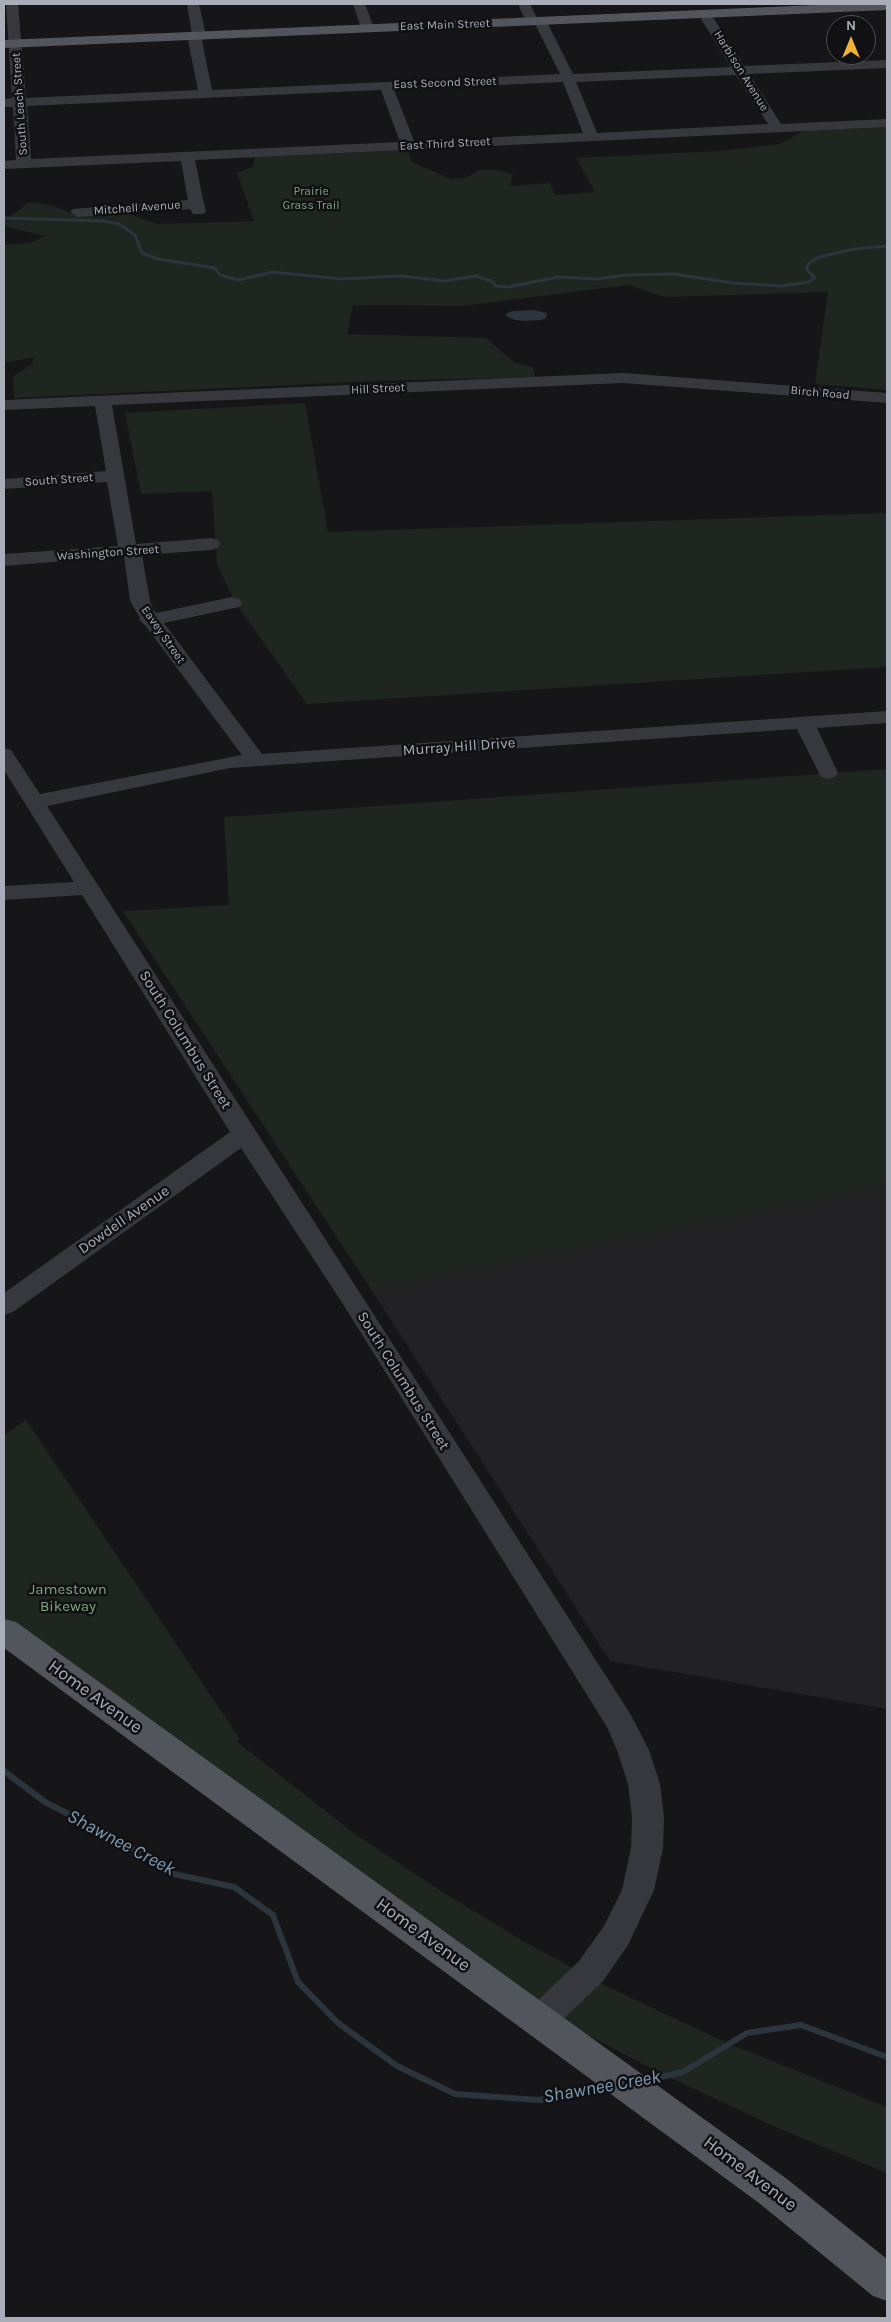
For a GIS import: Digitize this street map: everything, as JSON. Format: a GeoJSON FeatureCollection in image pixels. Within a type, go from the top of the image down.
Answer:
{"type":"FeatureCollection","features":[{"type":"Feature","properties":{"kind":"main road","name":"East Main Street"},"geometry":{"type":"LineString","coordinates":[[10,43],[887,6]]}},
{"type":"Feature","properties":{"kind":"main road","name":"Home Avenue"},"geometry":{"type":"LineString","coordinates":[[4,1631],[774,2191],[887,2283]]}},
{"type":"Feature","properties":{"kind":"street","name":"South Leach Street"},"geometry":{"type":"LineString","coordinates":[[12,4],[10,43],[18,74],[24,164]]}},
{"type":"Feature","properties":{"kind":"street"},"geometry":{"type":"LineString","coordinates":[[193,4],[199,35],[195,41],[206,94]]}},
{"type":"Feature","properties":{"kind":"street"},"geometry":{"type":"LineString","coordinates":[[359,4],[367,28]]}},
{"type":"Feature","properties":{"kind":"street"},"geometry":{"type":"LineString","coordinates":[[524,4],[536,21],[567,78],[592,137]]}},
{"type":"Feature","properties":{"kind":"street","name":"Harbison Avenue"},"geometry":{"type":"LineString","coordinates":[[704,14],[777,128]]}},
{"type":"Feature","properties":{"kind":"street","name":"East Second Street"},"geometry":{"type":"LineString","coordinates":[[4,103],[887,64]]}},
{"type":"Feature","properties":{"kind":"street"},"geometry":{"type":"LineString","coordinates":[[386,86],[409,146]]}},
{"type":"Feature","properties":{"kind":"street","name":"East Third Street"},"geometry":{"type":"LineString","coordinates":[[4,165],[887,123]]}},
{"type":"Feature","properties":{"kind":"street","name":"Mitchell Avenue"},"geometry":{"type":"LineString","coordinates":[[78,212],[198,208],[187,156]]}},
{"type":"Feature","properties":{"kind":"street","name":"Hill Street"},"geometry":{"type":"LineString","coordinates":[[4,405],[606,378],[651,379],[753,387]]}},
{"type":"Feature","properties":{"kind":"street","name":"Birch Road"},"geometry":{"type":"LineString","coordinates":[[753,387],[887,398]]}},
{"type":"Feature","properties":{"kind":"street","name":"Eavey Street"},"geometry":{"type":"LineString","coordinates":[[103,401],[127,546],[132,551],[140,597],[150,620],[256,760]]}},
{"type":"Feature","properties":{"kind":"street","name":"South Street"},"geometry":{"type":"LineString","coordinates":[[4,484],[114,476]]}},
{"type":"Feature","properties":{"kind":"street","name":"Washington Street"},"geometry":{"type":"LineString","coordinates":[[4,560],[211,544]]}},
{"type":"Feature","properties":{"kind":"street"},"geometry":{"type":"LineString","coordinates":[[150,620],[232,603]]}},
{"type":"Feature","properties":{"kind":"street","name":"Murray Hill Drive"},"geometry":{"type":"LineString","coordinates":[[34,802],[184,770],[256,760],[887,717]]}},
{"type":"Feature","properties":{"kind":"street"},"geometry":{"type":"LineString","coordinates":[[804,722],[828,773]]}},
{"type":"Feature","properties":{"kind":"street","name":"South Columbus Street"},"geometry":{"type":"LineString","coordinates":[[4,754],[244,1134],[352,1298],[620,1723],[633,1750],[644,1784],[648,1816],[647,1848],[638,1890],[628,1915],[591,1971],[540,2020]]}},
{"type":"Feature","properties":{"kind":"street"},"geometry":{"type":"LineString","coordinates":[[4,893],[88,888]]}},
{"type":"Feature","properties":{"kind":"street","name":"Dowdell Avenue"},"geometry":{"type":"LineString","coordinates":[[4,1306],[244,1134]]}},
{"type":"Feature","properties":{"kind":"shaded area"},"geometry":{"type":"Polygon","coordinates":[[[533,310],[547,313],[546,318],[525,321],[515,320],[506,316],[507,313],[513,311],[533,310]]]}},
{"type":"Feature","properties":{"kind":"shaded area"},"geometry":{"type":"Polygon","coordinates":[[[887,1188],[887,1709],[610,1661],[372,1291],[887,1188]]]}},
{"type":"Feature","properties":{"kind":"green space","name":"Prairie Grass Trail"},"geometry":{"type":"Polygon","coordinates":[[[887,127],[887,390],[815,384],[828,292],[665,297],[628,285],[463,306],[353,305],[347,334],[486,338],[515,363],[533,367],[535,377],[377,381],[14,398],[13,376],[31,365],[35,357],[4,363],[4,245],[31,243],[45,236],[4,226],[4,221],[29,202],[54,206],[70,213],[121,211],[157,224],[254,221],[237,173],[253,167],[255,157],[407,150],[412,162],[451,179],[466,178],[479,170],[497,170],[513,174],[510,186],[550,183],[555,195],[595,192],[576,158],[719,151],[780,144],[805,130],[887,127]]]}},
{"type":"Feature","properties":{"kind":"green space"},"geometry":{"type":"Polygon","coordinates":[[[305,403],[328,532],[887,513],[887,667],[307,704],[235,602],[217,564],[212,491],[141,494],[125,413],[305,403]]]}},
{"type":"Feature","properties":{"kind":"green space"},"geometry":{"type":"Polygon","coordinates":[[[887,769],[887,1188],[372,1291],[123,911],[229,905],[224,817],[887,769]]]}},
{"type":"Feature","properties":{"kind":"green space","name":"Jamestown Bikeway"},"geometry":{"type":"Polygon","coordinates":[[[26,1420],[240,1739],[236,1741],[355,1834],[444,1893],[523,1941],[606,1986],[725,2042],[887,2107],[887,2173],[780,2129],[658,2072],[548,2014],[451,1955],[4,1631],[4,1435],[26,1420]]]}},
{"type":"Feature","properties":{"kind":"waterway"},"geometry":{"type":"LineString","coordinates":[[4,218],[103,221],[119,224],[135,235],[142,253],[158,259],[215,268],[220,275],[238,280],[273,272],[341,279],[401,276],[444,281],[476,276],[491,281],[496,286],[508,287],[558,277],[597,279],[626,275],[674,274],[733,283],[782,286],[808,282],[815,278],[806,269],[809,263],[819,257],[854,249],[887,246]]}},
{"type":"Feature","properties":{"kind":"waterway","name":"Shawnee Creek"},"geometry":{"type":"LineString","coordinates":[[4,1771],[45,1802],[107,1834],[174,1874],[234,1887],[273,1915],[298,1982],[338,2023],[397,2066],[455,2094],[539,2100],[611,2088]]}},
{"type":"Feature","properties":{"kind":"waterway","name":"Shawnee Creek"},"geometry":{"type":"LineString","coordinates":[[644,2081],[683,2072],[747,2033],[801,2025],[887,2057]]}}]}
